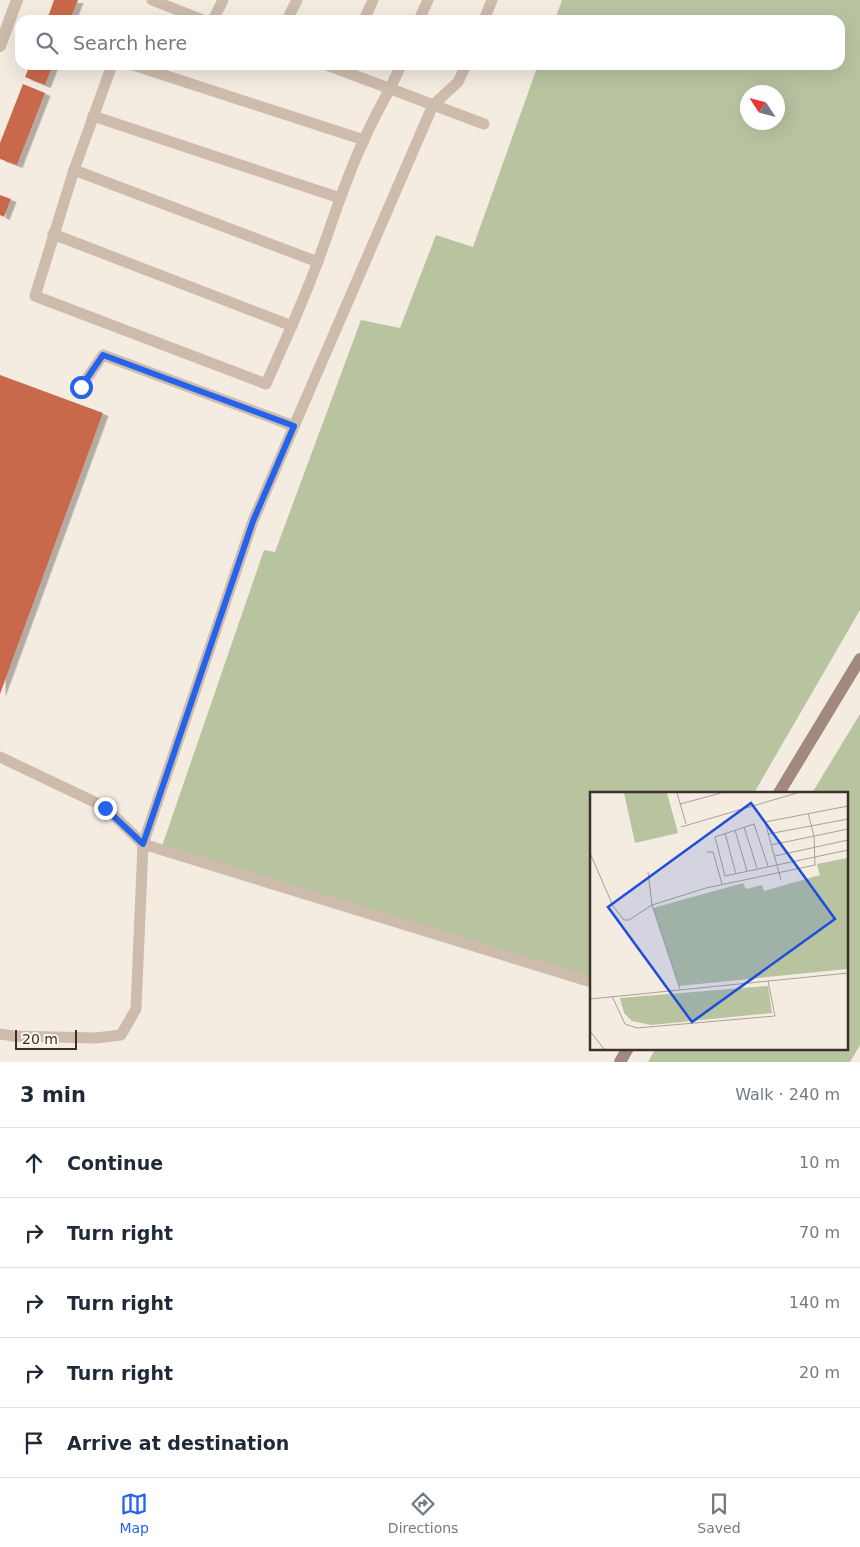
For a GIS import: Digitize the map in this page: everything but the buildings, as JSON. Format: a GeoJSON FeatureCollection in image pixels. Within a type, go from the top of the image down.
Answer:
{"type":"FeatureCollection","features":[{"type":"Feature","properties":{"kind":"street"},"geometry":{"type":"LineString","coordinates":[[0,46],[17,0]]}},
{"type":"Feature","properties":{"kind":"street"},"geometry":{"type":"LineString","coordinates":[[780,792],[860,659]]}},
{"type":"Feature","properties":{"kind":"street"},"geometry":{"type":"LineString","coordinates":[[620,1062],[627,1050]]}},
{"type":"Feature","properties":{"kind":"lane"},"geometry":{"type":"LineString","coordinates":[[152,0],[190,15]]}},
{"type":"Feature","properties":{"kind":"lane"},"geometry":{"type":"LineString","coordinates":[[216,15],[223,0]]}},
{"type":"Feature","properties":{"kind":"lane"},"geometry":{"type":"LineString","coordinates":[[289,15],[296,0]]}},
{"type":"Feature","properties":{"kind":"lane"},"geometry":{"type":"LineString","coordinates":[[366,15],[373,0]]}},
{"type":"Feature","properties":{"kind":"lane"},"geometry":{"type":"LineString","coordinates":[[422,15],[428,0]]}},
{"type":"Feature","properties":{"kind":"lane"},"geometry":{"type":"LineString","coordinates":[[486,15],[492,0]]}},
{"type":"Feature","properties":{"kind":"lane"},"geometry":{"type":"LineString","coordinates":[[110,70],[74,170],[35,296],[266,384],[318,262],[340,198],[364,140],[391,90],[399,70]]}},
{"type":"Feature","properties":{"kind":"lane"},"geometry":{"type":"LineString","coordinates":[[147,70],[364,140]]}},
{"type":"Feature","properties":{"kind":"lane"},"geometry":{"type":"LineString","coordinates":[[346,70],[391,90],[484,124]]}},
{"type":"Feature","properties":{"kind":"lane"},"geometry":{"type":"LineString","coordinates":[[0,1034],[96,1038],[121,1035],[136,1009],[143,844],[253,521],[432,104],[458,82],[464,70]]}},
{"type":"Feature","properties":{"kind":"lane"},"geometry":{"type":"LineString","coordinates":[[93,116],[340,198]]}},
{"type":"Feature","properties":{"kind":"lane"},"geometry":{"type":"LineString","coordinates":[[74,170],[318,262]]}},
{"type":"Feature","properties":{"kind":"lane"},"geometry":{"type":"LineString","coordinates":[[53,234],[292,326]]}},
{"type":"Feature","properties":{"kind":"lane"},"geometry":{"type":"LineString","coordinates":[[81,387],[103,355],[294,426]]}},
{"type":"Feature","properties":{"kind":"lane"},"geometry":{"type":"LineString","coordinates":[[0,757],[105,808],[143,844],[590,982]]}},
{"type":"Feature","properties":{"kind":"green space"},"geometry":{"type":"Polygon","coordinates":[[[562,0],[860,0],[860,610],[755,792],[590,792],[590,981],[161,849],[264,550],[275,552],[361,320],[400,328],[436,235],[473,247],[536,70],[845,70],[845,15],[557,15],[562,0]]]}},
{"type":"Feature","properties":{"kind":"green space"},"geometry":{"type":"Polygon","coordinates":[[[860,714],[860,1045],[850,1062],[648,1062],[655,1050],[848,1050],[848,792],[813,792],[860,714]]]}},
{"type":"Feature","properties":{"kind":"route"},"geometry":{"type":"LineString","coordinates":[[81,387],[103,355],[294,426],[253,521],[143,844],[105,808]]}}]}
